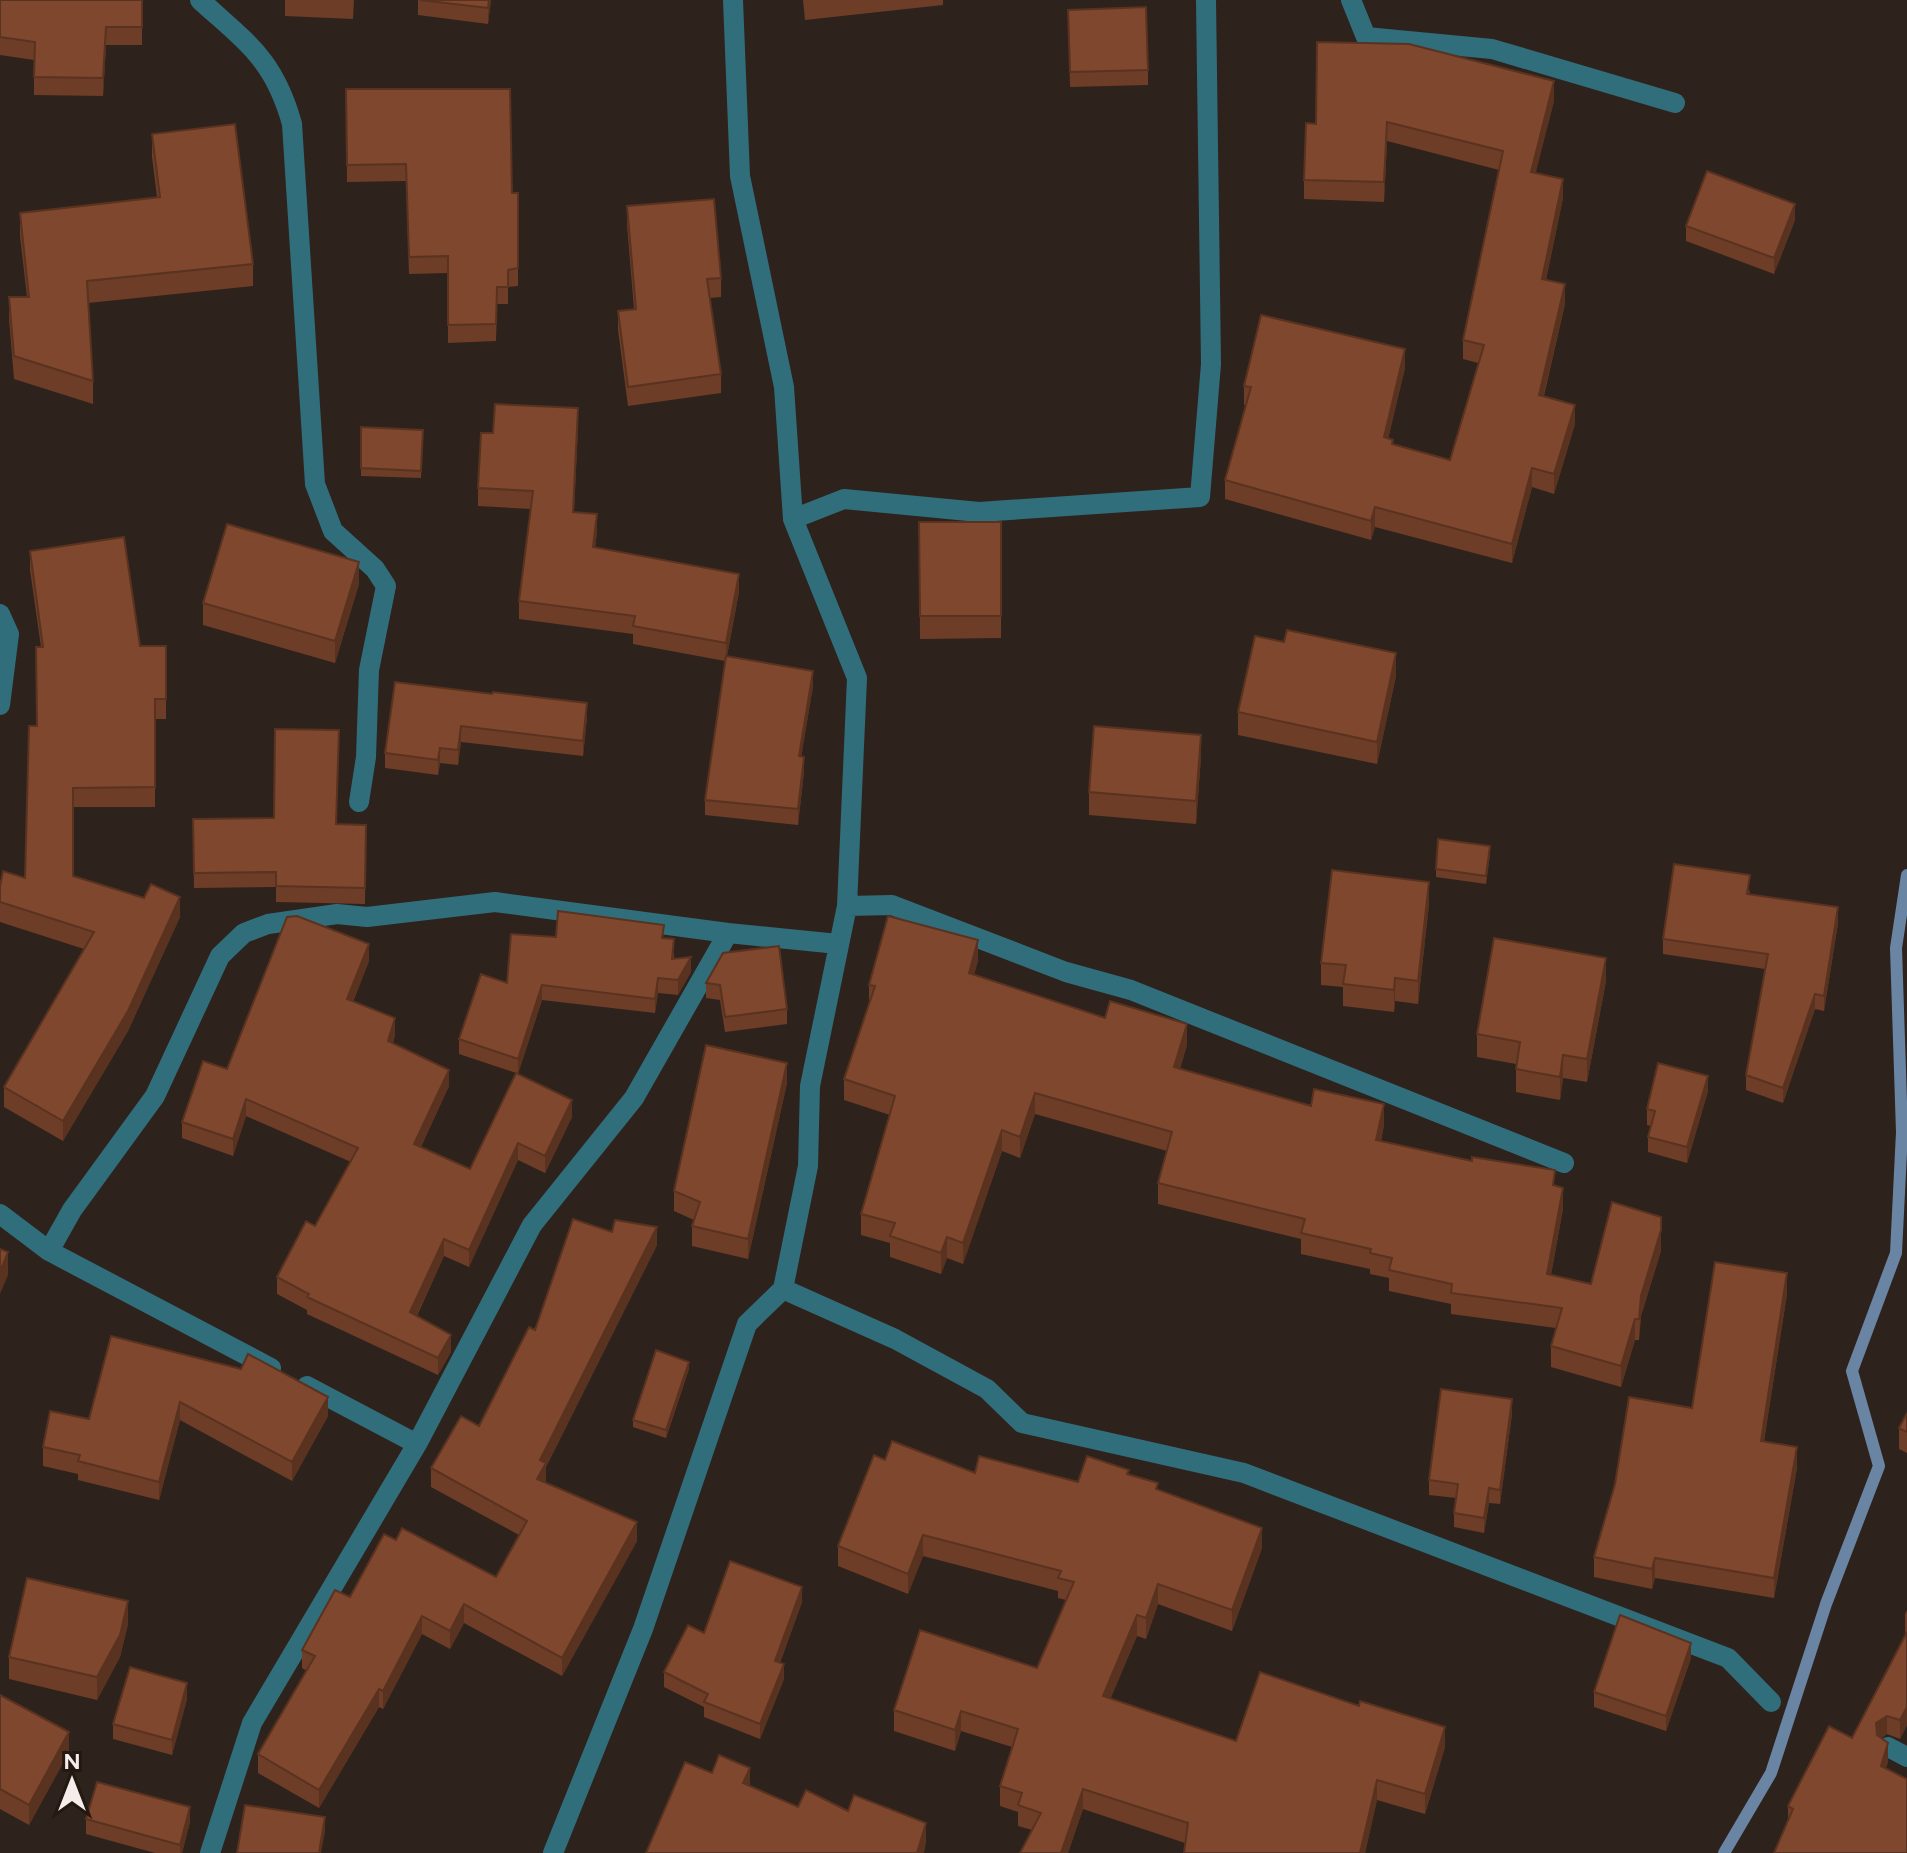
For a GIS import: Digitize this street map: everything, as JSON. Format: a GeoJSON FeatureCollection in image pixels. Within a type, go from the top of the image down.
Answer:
{"type":"FeatureCollection","features":[{"type":"Feature","properties":{"kind":"street"},"geometry":{"type":"LineString","coordinates":[[200,0],[257,51],[282,87],[292,124],[315,484],[333,531],[375,569],[386,586],[369,670],[366,757],[359,802]]}},
{"type":"Feature","properties":{"kind":"street"},"geometry":{"type":"LineString","coordinates":[[553,1853],[643,1629],[747,1324],[783,1289],[808,1166],[810,1086],[847,906],[857,678],[793,519],[784,387],[740,176],[733,0]]}},
{"type":"Feature","properties":{"kind":"street"},"geometry":{"type":"LineString","coordinates":[[793,519],[844,499],[979,512],[1200,497],[1211,364],[1206,0]]}},
{"type":"Feature","properties":{"kind":"street"},"geometry":{"type":"LineString","coordinates":[[1351,0],[1366,37],[1492,49],[1675,103]]}},
{"type":"Feature","properties":{"kind":"street"},"geometry":{"type":"LineString","coordinates":[[0,614],[9,634],[0,705]]}},
{"type":"Feature","properties":{"kind":"street"},"geometry":{"type":"LineString","coordinates":[[49,1251],[72,1210],[155,1096],[220,956],[244,933],[268,924],[337,914],[367,917],[495,902],[728,933],[838,944]]}},
{"type":"Feature","properties":{"kind":"street"},"geometry":{"type":"LineString","coordinates":[[847,906],[892,905],[1066,972],[1131,990],[1564,1163]]}},
{"type":"Feature","properties":{"kind":"street"},"geometry":{"type":"LineString","coordinates":[[210,1853],[252,1723],[417,1444],[532,1225],[634,1098],[728,933]]}},
{"type":"Feature","properties":{"kind":"street"},"geometry":{"type":"LineString","coordinates":[[0,1214],[49,1251],[417,1444]]}},
{"type":"Feature","properties":{"kind":"street"},"geometry":{"type":"LineString","coordinates":[[783,1289],[895,1339],[987,1389],[1022,1423],[1244,1473],[1728,1658],[1771,1702]]}},
{"type":"Feature","properties":{"kind":"street"},"geometry":{"type":"LineString","coordinates":[[1888,1747],[1907,1757]]}},
{"type":"Feature","properties":{"kind":"building"},"geometry":{"type":"Polygon","coordinates":[[[0,0],[142,0],[142,27],[106,27],[103,78],[34,77],[35,42],[0,37],[0,0]]]}},
{"type":"Feature","properties":{"kind":"building"},"geometry":{"type":"Polygon","coordinates":[[[420,0],[489,0],[488,8],[420,0]]]}},
{"type":"Feature","properties":{"kind":"building"},"geometry":{"type":"Polygon","coordinates":[[[1146,7],[1148,70],[1070,72],[1068,10],[1146,7]]]}},
{"type":"Feature","properties":{"kind":"building"},"geometry":{"type":"Polygon","coordinates":[[[1317,42],[1409,44],[1554,81],[1531,172],[1563,179],[1542,279],[1565,284],[1539,395],[1575,405],[1554,474],[1532,468],[1512,544],[1375,507],[1371,521],[1225,480],[1251,387],[1244,386],[1261,315],[1405,349],[1384,437],[1393,440],[1392,444],[1450,460],[1484,345],[1463,340],[1503,151],[1387,122],[1384,182],[1304,180],[1306,123],[1316,124],[1317,42]]]}},
{"type":"Feature","properties":{"kind":"building"},"geometry":{"type":"Polygon","coordinates":[[[346,89],[510,89],[512,193],[518,193],[518,268],[508,270],[508,287],[497,287],[496,324],[448,325],[448,256],[409,257],[406,164],[347,165],[346,89]]]}},
{"type":"Feature","properties":{"kind":"building"},"geometry":{"type":"Polygon","coordinates":[[[235,124],[253,264],[87,281],[93,381],[14,356],[9,297],[29,297],[20,213],[160,197],[152,134],[235,124]]]}},
{"type":"Feature","properties":{"kind":"building"},"geometry":{"type":"Polygon","coordinates":[[[1707,171],[1795,204],[1774,258],[1686,226],[1707,171]]]}},
{"type":"Feature","properties":{"kind":"building"},"geometry":{"type":"Polygon","coordinates":[[[714,199],[721,278],[707,279],[721,374],[628,387],[618,311],[636,309],[627,206],[714,199]]]}},
{"type":"Feature","properties":{"kind":"building"},"geometry":{"type":"Polygon","coordinates":[[[495,404],[578,408],[573,512],[597,514],[593,547],[739,574],[726,643],[633,626],[635,616],[519,601],[533,491],[478,488],[481,433],[493,433],[495,404]]]}},
{"type":"Feature","properties":{"kind":"building"},"geometry":{"type":"Polygon","coordinates":[[[361,427],[423,430],[421,471],[361,468],[361,427]]]}},
{"type":"Feature","properties":{"kind":"building"},"geometry":{"type":"Polygon","coordinates":[[[919,522],[1001,522],[1001,616],[920,616],[919,522]]]}},
{"type":"Feature","properties":{"kind":"building"},"geometry":{"type":"Polygon","coordinates":[[[227,524],[359,562],[335,641],[203,603],[227,524]]]}},
{"type":"Feature","properties":{"kind":"building"},"geometry":{"type":"Polygon","coordinates":[[[124,537],[140,646],[166,646],[166,699],[155,699],[155,787],[73,788],[73,876],[144,898],[151,884],[180,897],[128,1011],[63,1121],[4,1087],[94,932],[0,902],[3,871],[25,878],[29,726],[37,726],[36,647],[43,647],[30,551],[124,537]]]}},
{"type":"Feature","properties":{"kind":"building"},"geometry":{"type":"Polygon","coordinates":[[[1287,630],[1396,653],[1377,742],[1238,712],[1255,636],[1284,642],[1287,630]]]}},
{"type":"Feature","properties":{"kind":"building"},"geometry":{"type":"Polygon","coordinates":[[[726,656],[813,671],[799,756],[804,757],[798,809],[705,800],[726,656]]]}},
{"type":"Feature","properties":{"kind":"building"},"geometry":{"type":"Polygon","coordinates":[[[395,682],[587,703],[583,741],[461,726],[458,750],[440,748],[438,760],[385,753],[395,682]]]}},
{"type":"Feature","properties":{"kind":"building"},"geometry":{"type":"Polygon","coordinates":[[[1094,726],[1201,735],[1196,801],[1089,792],[1094,726]]]}},
{"type":"Feature","properties":{"kind":"building"},"geometry":{"type":"Polygon","coordinates":[[[275,729],[339,730],[336,824],[366,825],[365,888],[276,886],[276,872],[194,873],[193,819],[274,818],[275,729]]]}},
{"type":"Feature","properties":{"kind":"building"},"geometry":{"type":"Polygon","coordinates":[[[1438,839],[1490,846],[1486,876],[1436,869],[1438,839]]]}},
{"type":"Feature","properties":{"kind":"building"},"geometry":{"type":"Polygon","coordinates":[[[1674,864],[1750,875],[1747,894],[1838,907],[1824,996],[1815,994],[1783,1088],[1746,1075],[1768,954],[1663,939],[1674,864]]]}},
{"type":"Feature","properties":{"kind":"building"},"geometry":{"type":"Polygon","coordinates":[[[1332,870],[1429,882],[1418,981],[1395,978],[1394,990],[1343,984],[1346,965],[1321,963],[1332,870]]]}},
{"type":"Feature","properties":{"kind":"building"},"geometry":{"type":"Polygon","coordinates":[[[558,911],[664,925],[662,938],[674,939],[672,959],[691,957],[678,980],[658,978],[655,999],[542,985],[518,1059],[459,1039],[481,974],[507,983],[511,934],[556,937],[558,911]]]}},
{"type":"Feature","properties":{"kind":"building"},"geometry":{"type":"Polygon","coordinates":[[[297,916],[369,944],[347,999],[395,1018],[388,1041],[449,1070],[414,1144],[470,1169],[516,1073],[572,1100],[545,1156],[518,1143],[469,1250],[444,1239],[410,1312],[451,1335],[438,1358],[307,1297],[309,1294],[277,1277],[306,1221],[315,1226],[358,1148],[246,1099],[233,1139],[182,1122],[203,1061],[227,1069],[287,917],[297,916]]]}},
{"type":"Feature","properties":{"kind":"building"},"geometry":{"type":"Polygon","coordinates":[[[888,916],[978,940],[969,973],[1105,1018],[1110,1001],[1187,1024],[1174,1067],[1311,1106],[1314,1089],[1384,1104],[1376,1140],[1472,1161],[1472,1157],[1555,1170],[1553,1185],[1563,1188],[1547,1274],[1591,1284],[1612,1202],[1661,1217],[1661,1230],[1641,1296],[1639,1319],[1635,1319],[1621,1366],[1551,1346],[1562,1308],[1451,1293],[1452,1284],[1389,1270],[1392,1258],[1370,1253],[1371,1249],[1301,1233],[1305,1219],[1158,1183],[1172,1132],[1035,1093],[1020,1137],[1002,1130],[963,1243],[947,1237],[941,1253],[890,1236],[895,1223],[861,1214],[895,1096],[844,1079],[875,986],[869,985],[888,916]]]}},
{"type":"Feature","properties":{"kind":"building"},"geometry":{"type":"Polygon","coordinates":[[[1494,938],[1606,958],[1587,1059],[1563,1055],[1560,1077],[1516,1069],[1520,1042],[1477,1034],[1494,938]]]}},
{"type":"Feature","properties":{"kind":"building"},"geometry":{"type":"Polygon","coordinates":[[[779,946],[787,1009],[725,1017],[720,985],[706,983],[723,953],[779,946]]]}},
{"type":"Feature","properties":{"kind":"building"},"geometry":{"type":"Polygon","coordinates":[[[706,1045],[787,1063],[748,1239],[692,1226],[700,1202],[674,1191],[706,1045]]]}},
{"type":"Feature","properties":{"kind":"building"},"geometry":{"type":"Polygon","coordinates":[[[1658,1063],[1708,1076],[1687,1147],[1648,1137],[1655,1111],[1647,1109],[1658,1063]]]}},
{"type":"Feature","properties":{"kind":"building"},"geometry":{"type":"Polygon","coordinates":[[[573,1219],[612,1232],[615,1220],[657,1227],[540,1460],[546,1463],[537,1479],[637,1522],[562,1658],[464,1604],[450,1631],[422,1616],[383,1691],[379,1689],[319,1790],[258,1754],[315,1656],[302,1650],[335,1590],[350,1597],[384,1534],[396,1540],[402,1528],[496,1577],[527,1521],[431,1468],[461,1416],[479,1426],[529,1327],[535,1330],[573,1219]]]}},
{"type":"Feature","properties":{"kind":"building"},"geometry":{"type":"Polygon","coordinates":[[[0,1249],[8,1252],[0,1272],[0,1249]]]}},
{"type":"Feature","properties":{"kind":"building"},"geometry":{"type":"Polygon","coordinates":[[[1715,1262],[1787,1273],[1761,1441],[1797,1447],[1774,1578],[1655,1558],[1652,1569],[1594,1557],[1615,1484],[1629,1397],[1692,1408],[1715,1262]]]}},
{"type":"Feature","properties":{"kind":"building"},"geometry":{"type":"Polygon","coordinates":[[[111,1336],[241,1369],[248,1354],[328,1397],[292,1462],[180,1402],[159,1482],[78,1461],[80,1455],[43,1447],[50,1411],[89,1419],[111,1336]]]}},
{"type":"Feature","properties":{"kind":"building"},"geometry":{"type":"Polygon","coordinates":[[[656,1350],[689,1362],[666,1430],[633,1420],[656,1350]]]}},
{"type":"Feature","properties":{"kind":"building"},"geometry":{"type":"Polygon","coordinates":[[[1441,1389],[1512,1399],[1500,1490],[1489,1488],[1484,1518],[1454,1513],[1458,1484],[1429,1480],[1441,1389]]]}},
{"type":"Feature","properties":{"kind":"building"},"geometry":{"type":"Polygon","coordinates":[[[1907,1413],[1907,1432],[1899,1428],[1907,1413]]]}},
{"type":"Feature","properties":{"kind":"building"},"geometry":{"type":"Polygon","coordinates":[[[892,1441],[975,1473],[979,1456],[1078,1482],[1087,1456],[1129,1470],[1127,1474],[1158,1483],[1156,1489],[1262,1528],[1232,1610],[1158,1584],[1146,1618],[1137,1615],[1103,1696],[1236,1741],[1260,1672],[1359,1706],[1360,1701],[1445,1727],[1425,1794],[1377,1780],[1360,1853],[1184,1853],[1188,1823],[1083,1789],[1061,1853],[1020,1853],[1041,1813],[1018,1805],[1022,1793],[1000,1786],[1018,1729],[961,1711],[955,1730],[894,1710],[920,1630],[1037,1668],[1074,1582],[1058,1578],[1061,1571],[923,1535],[908,1574],[838,1546],[874,1455],[885,1460],[892,1441]]]}},
{"type":"Feature","properties":{"kind":"building"},"geometry":{"type":"Polygon","coordinates":[[[730,1561],[802,1587],[775,1661],[784,1664],[760,1724],[704,1702],[708,1694],[664,1672],[688,1625],[704,1633],[730,1561]]]}},
{"type":"Feature","properties":{"kind":"building"},"geometry":{"type":"Polygon","coordinates":[[[27,1578],[128,1601],[120,1635],[97,1677],[9,1657],[27,1578]]]}},
{"type":"Feature","properties":{"kind":"building"},"geometry":{"type":"Polygon","coordinates":[[[1620,1615],[1691,1643],[1666,1716],[1594,1692],[1620,1615]]]}},
{"type":"Feature","properties":{"kind":"building"},"geometry":{"type":"Polygon","coordinates":[[[1907,1632],[1907,1707],[1900,1720],[1887,1716],[1876,1723],[1877,1735],[1888,1743],[1881,1766],[1907,1779],[1907,1853],[1774,1853],[1793,1809],[1788,1806],[1829,1726],[1852,1738],[1907,1632]]]}},
{"type":"Feature","properties":{"kind":"building"},"geometry":{"type":"Polygon","coordinates":[[[130,1667],[187,1683],[172,1740],[113,1724],[130,1667]]]}},
{"type":"Feature","properties":{"kind":"building"},"geometry":{"type":"Polygon","coordinates":[[[0,1695],[69,1732],[29,1805],[0,1789],[0,1695]]]}},
{"type":"Feature","properties":{"kind":"building"},"geometry":{"type":"Polygon","coordinates":[[[719,1755],[750,1768],[743,1783],[798,1807],[806,1790],[848,1811],[854,1795],[926,1823],[917,1853],[646,1853],[685,1762],[712,1773],[719,1755]]]}},
{"type":"Feature","properties":{"kind":"building"},"geometry":{"type":"Polygon","coordinates":[[[97,1782],[190,1807],[180,1845],[86,1819],[97,1782]]]}},
{"type":"Feature","properties":{"kind":"building"},"geometry":{"type":"Polygon","coordinates":[[[245,1805],[325,1817],[319,1853],[237,1853],[245,1805]]]}},
{"type":"Feature","properties":{"kind":"waterway"},"geometry":{"type":"LineString","coordinates":[[1724,1853],[1771,1773],[1826,1604],[1879,1466],[1852,1371],[1896,1253],[1902,1132],[1896,948],[1907,875]]}}]}
